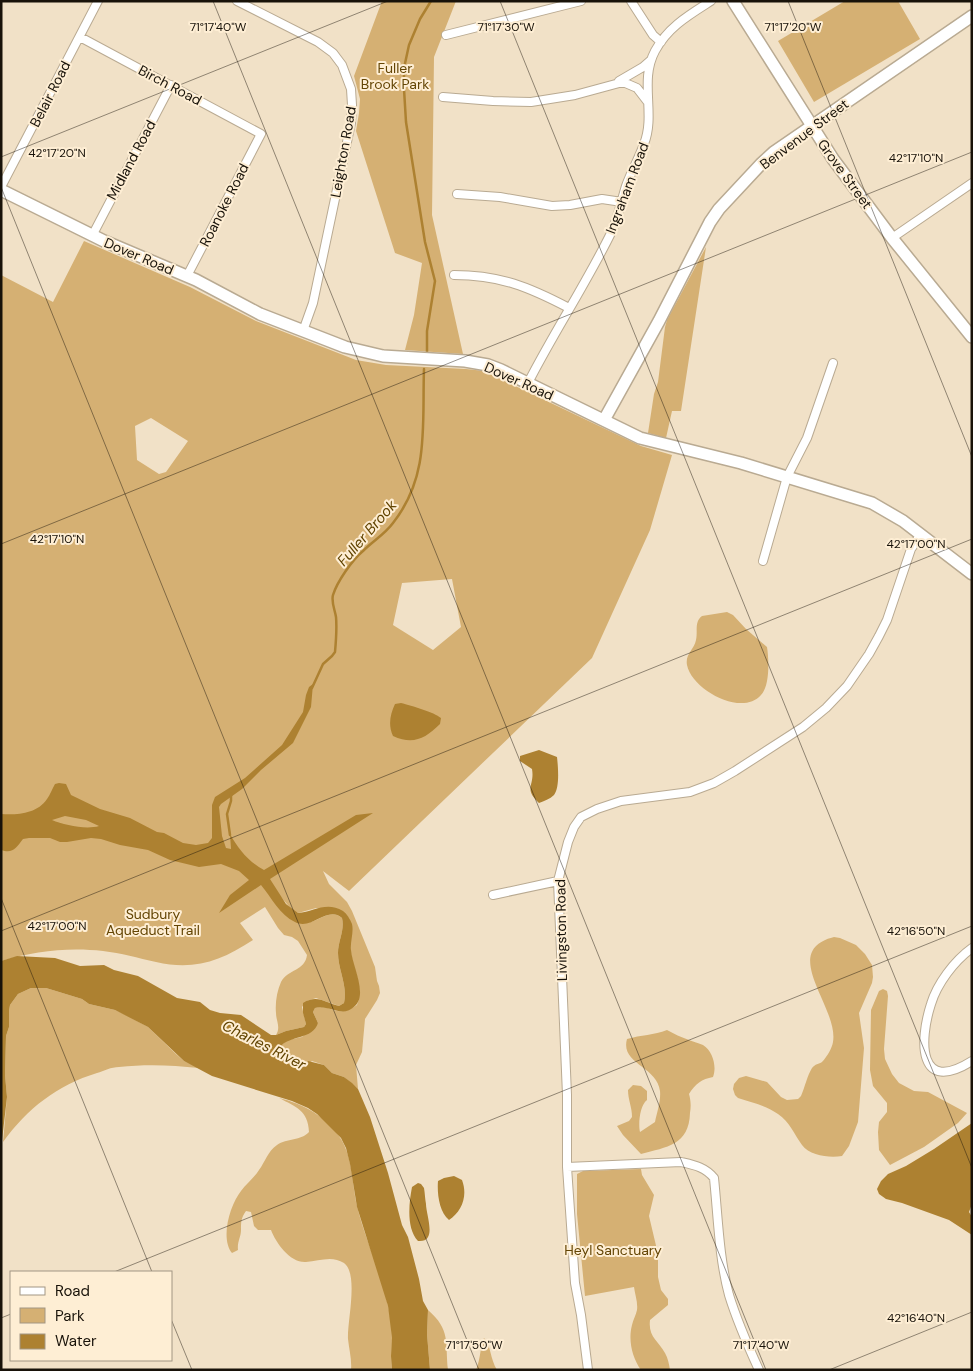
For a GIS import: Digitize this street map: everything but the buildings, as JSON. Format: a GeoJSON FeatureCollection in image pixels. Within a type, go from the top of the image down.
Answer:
{"type":"FeatureCollection","features":[{"type":"Feature","properties":{"kind":"street","name":"Belair Road"},"geometry":{"type":"LineString","coordinates":[[1,189],[98,1]]}},
{"type":"Feature","properties":{"kind":"street","name":"Leighton Road"},"geometry":{"type":"LineString","coordinates":[[237,1],[329,49],[342,65],[351,89],[351,123],[313,304],[303,331]]}},
{"type":"Feature","properties":{"kind":"street"},"geometry":{"type":"LineString","coordinates":[[446,35],[581,1]]}},
{"type":"Feature","properties":{"kind":"street"},"geometry":{"type":"LineString","coordinates":[[631,1],[653,35],[661,42]]}},
{"type":"Feature","properties":{"kind":"street","name":"Ingraham Road"},"geometry":{"type":"LineString","coordinates":[[528,383],[610,235],[627,183],[646,138],[649,119],[647,77],[653,56],[661,42],[672,29],[711,1]]}},
{"type":"Feature","properties":{"kind":"street","name":"Grove Street"},"geometry":{"type":"LineString","coordinates":[[733,1],[833,159],[892,238],[972,337]]}},
{"type":"Feature","properties":{"kind":"street","name":"Benvenue Street"},"geometry":{"type":"LineString","coordinates":[[604,420],[655,329],[714,215],[770,156],[972,16]]}},
{"type":"Feature","properties":{"kind":"street","name":"Birch Road"},"geometry":{"type":"LineString","coordinates":[[80,36],[261,134]]}},
{"type":"Feature","properties":{"kind":"street"},"geometry":{"type":"LineString","coordinates":[[616,83],[643,68],[653,56]]}},
{"type":"Feature","properties":{"kind":"street"},"geometry":{"type":"LineString","coordinates":[[443,97],[493,102],[531,102],[575,95],[623,82],[633,85],[641,91],[648,103]]}},
{"type":"Feature","properties":{"kind":"street","name":"Midland Road"},"geometry":{"type":"LineString","coordinates":[[92,236],[170,85]]}},
{"type":"Feature","properties":{"kind":"street","name":"Roanoke Road"},"geometry":{"type":"LineString","coordinates":[[187,276],[261,134]]}},
{"type":"Feature","properties":{"kind":"street"},"geometry":{"type":"LineString","coordinates":[[892,238],[972,183]]}},
{"type":"Feature","properties":{"kind":"street","name":"Dover Road"},"geometry":{"type":"LineString","coordinates":[[1,189],[92,236],[187,276],[250,309],[345,347],[376,355],[480,363],[501,370],[649,441],[733,461],[872,503],[896,516],[972,574]]}},
{"type":"Feature","properties":{"kind":"street"},"geometry":{"type":"LineString","coordinates":[[457,194],[507,198],[552,206],[570,205],[602,199],[622,202]]}},
{"type":"Feature","properties":{"kind":"street"},"geometry":{"type":"LineString","coordinates":[[454,275],[506,280],[569,308]]}},
{"type":"Feature","properties":{"kind":"street"},"geometry":{"type":"LineString","coordinates":[[763,561],[787,477],[806,438],[833,363]]}},
{"type":"Feature","properties":{"kind":"street","name":"Livingston Road"},"geometry":{"type":"LineString","coordinates":[[588,1370],[581,1315],[574,1283],[567,1166],[567,1095],[558,881],[568,842],[580,817],[620,801],[690,792],[714,783],[803,727],[826,708],[847,686],[870,654],[887,620],[911,549],[921,534]]}},
{"type":"Feature","properties":{"kind":"street"},"geometry":{"type":"LineString","coordinates":[[493,895],[558,881]]}},
{"type":"Feature","properties":{"kind":"street"},"geometry":{"type":"LineString","coordinates":[[972,948],[949,972],[936,993],[929,1012],[923,1042],[926,1060],[938,1071],[950,1072],[972,1061]]}},
{"type":"Feature","properties":{"kind":"street"},"geometry":{"type":"LineString","coordinates":[[567,1166],[681,1162],[695,1165],[708,1171],[714,1178],[723,1268],[730,1296],[759,1370]]}},
{"type":"Feature","properties":{"kind":"green space","name":"Fuller Brook Park"},"geometry":{"type":"Polygon","coordinates":[[[382,1],[456,1],[434,57],[432,215],[463,354],[405,350],[414,315],[422,263],[395,253],[356,131],[360,99],[354,76],[382,1]]]}},
{"type":"Feature","properties":{"kind":"green space"},"geometry":{"type":"Polygon","coordinates":[[[845,1],[898,1],[920,39],[814,102],[778,41],[845,1]]]}},
{"type":"Feature","properties":{"kind":"green space","name":"Sudbury Aqueduct Trail"},"geometry":{"type":"Polygon","coordinates":[[[84,241],[190,287],[256,321],[356,360],[386,365],[484,371],[641,446],[672,455],[650,530],[592,658],[349,891],[323,871],[329,884],[347,902],[352,911],[375,967],[379,986],[380,993],[365,1019],[362,1052],[356,1065],[358,1089],[344,1077],[332,1073],[324,1065],[312,1061],[301,1068],[292,1065],[283,1058],[280,1051],[280,1046],[288,1040],[302,1037],[318,1023],[313,1012],[315,1008],[321,1007],[343,1011],[357,1005],[359,986],[351,954],[349,918],[316,908],[298,913],[292,910],[281,897],[274,901],[286,915],[296,922],[305,923],[335,914],[342,918],[343,927],[338,953],[345,990],[344,1003],[339,1006],[316,998],[307,1001],[302,1007],[306,1024],[304,1027],[276,1035],[278,1027],[276,1001],[281,982],[303,964],[307,955],[298,941],[284,935],[265,907],[240,923],[253,940],[230,954],[195,965],[170,964],[123,954],[77,949],[39,952],[1,961],[1,275],[53,302],[84,241]],[[151,418],[135,426],[137,460],[159,474],[166,472],[188,441],[151,418]],[[452,579],[402,583],[393,625],[433,650],[461,627],[452,579]]]}},
{"type":"Feature","properties":{"kind":"green space"},"geometry":{"type":"Polygon","coordinates":[[[706,247],[681,411],[672,411],[666,438],[648,433],[654,394],[658,382],[665,327],[706,247]]]}},
{"type":"Feature","properties":{"kind":"green space"},"geometry":{"type":"Polygon","coordinates":[[[727,612],[733,615],[767,647],[766,685],[761,695],[753,701],[742,703],[719,698],[698,683],[687,665],[688,655],[696,640],[697,624],[700,618],[702,616],[727,612]]]}},
{"type":"Feature","properties":{"kind":"green space"},"geometry":{"type":"Polygon","coordinates":[[[834,937],[856,945],[865,954],[872,965],[873,977],[859,1013],[864,1048],[858,1122],[849,1146],[842,1156],[832,1157],[810,1152],[802,1145],[789,1124],[782,1117],[764,1106],[738,1098],[733,1089],[734,1084],[739,1078],[746,1076],[767,1082],[781,1097],[787,1100],[798,1099],[801,1096],[812,1068],[824,1060],[833,1042],[828,1013],[811,967],[811,954],[818,944],[834,937]]]}},
{"type":"Feature","properties":{"kind":"green space"},"geometry":{"type":"Polygon","coordinates":[[[38,987],[82,999],[89,1004],[115,1010],[128,1016],[148,1027],[184,1061],[199,1068],[139,1065],[116,1067],[82,1078],[56,1091],[44,1100],[22,1119],[3,1142],[7,1097],[5,1075],[6,1036],[9,1027],[10,1005],[18,994],[38,987]]]}},
{"type":"Feature","properties":{"kind":"green space"},"geometry":{"type":"Polygon","coordinates":[[[883,989],[887,991],[888,996],[885,1059],[892,1074],[899,1083],[914,1091],[928,1092],[967,1113],[958,1123],[924,1147],[890,1165],[879,1150],[878,1132],[879,1122],[887,1112],[887,1103],[873,1086],[870,1070],[871,1010],[879,991],[883,989]]]}},
{"type":"Feature","properties":{"kind":"green space"},"geometry":{"type":"Polygon","coordinates":[[[667,1030],[703,1045],[709,1051],[715,1069],[713,1077],[705,1079],[696,1085],[689,1094],[691,1106],[689,1124],[681,1138],[668,1146],[641,1154],[617,1126],[629,1121],[632,1117],[628,1090],[633,1085],[641,1086],[647,1091],[647,1100],[640,1115],[640,1132],[655,1122],[660,1091],[653,1076],[629,1054],[626,1047],[627,1039],[667,1030]]]}},
{"type":"Feature","properties":{"kind":"green space"},"geometry":{"type":"Polygon","coordinates":[[[279,1098],[306,1108],[322,1118],[335,1131],[345,1147],[350,1163],[360,1217],[379,1272],[389,1310],[392,1333],[392,1370],[351,1370],[348,1331],[352,1287],[351,1277],[344,1263],[335,1259],[306,1262],[294,1259],[276,1241],[271,1230],[258,1230],[254,1226],[251,1212],[246,1211],[242,1220],[238,1250],[232,1253],[228,1247],[227,1230],[230,1213],[241,1191],[257,1173],[274,1147],[302,1137],[309,1132],[304,1114],[296,1107],[279,1098]]]}},
{"type":"Feature","properties":{"kind":"green space","name":"Heyl Sanctuary"},"geometry":{"type":"Polygon","coordinates":[[[641,1169],[642,1175],[654,1195],[649,1216],[658,1254],[658,1277],[661,1290],[668,1299],[668,1305],[650,1320],[650,1326],[652,1334],[666,1355],[670,1370],[641,1370],[635,1360],[630,1337],[632,1323],[637,1310],[634,1287],[585,1296],[577,1214],[577,1174],[583,1171],[641,1169]]]}},
{"type":"Feature","properties":{"kind":"green space"},"geometry":{"type":"Polygon","coordinates":[[[428,1310],[444,1330],[448,1370],[430,1370],[427,1334],[428,1310]]]}},
{"type":"Feature","properties":{"kind":"green space"},"geometry":{"type":"Polygon","coordinates":[[[484,1338],[488,1344],[497,1370],[476,1370],[484,1338]]]}},
{"type":"Feature","properties":{"kind":"water","name":"Charles River"},"geometry":{"type":"Polygon","coordinates":[[[313,684],[311,707],[293,743],[219,807],[222,836],[226,848],[231,849],[230,834],[244,855],[264,870],[356,815],[373,813],[270,879],[286,904],[298,913],[331,907],[343,911],[347,915],[352,924],[351,950],[360,987],[359,1001],[350,1010],[340,1011],[320,1007],[315,1008],[313,1012],[318,1023],[315,1028],[306,1035],[285,1043],[281,1046],[280,1052],[285,1062],[296,1067],[304,1067],[308,1061],[324,1065],[332,1073],[344,1077],[358,1089],[370,1117],[388,1173],[402,1225],[408,1237],[423,1301],[428,1310],[427,1334],[430,1370],[392,1370],[392,1338],[388,1306],[357,1207],[346,1148],[341,1138],[317,1114],[308,1108],[292,1101],[212,1076],[184,1061],[148,1027],[115,1010],[89,1004],[82,999],[46,988],[31,988],[18,994],[10,1005],[9,1027],[6,1036],[5,1075],[7,1097],[1,1149],[1,961],[17,956],[55,958],[80,966],[104,965],[114,970],[138,976],[177,998],[200,1002],[210,1010],[220,1013],[241,1015],[271,1035],[304,1027],[306,1024],[303,1003],[308,1000],[317,999],[339,1006],[344,1003],[345,990],[338,953],[343,927],[342,918],[331,914],[307,923],[295,922],[280,910],[261,885],[219,913],[230,895],[249,880],[239,871],[221,864],[199,867],[170,860],[148,850],[91,838],[60,842],[50,838],[29,838],[23,839],[11,851],[1,850],[1,814],[20,814],[38,808],[47,799],[55,784],[59,783],[66,784],[71,795],[100,809],[130,818],[183,843],[196,845],[208,843],[212,838],[212,805],[215,797],[245,778],[282,745],[303,712],[309,687],[313,684]],[[65,816],[52,820],[75,826],[99,826],[86,820],[65,816]]]}},
{"type":"Feature","properties":{"kind":"water"},"geometry":{"type":"Polygon","coordinates":[[[401,703],[438,716],[441,718],[440,724],[424,737],[418,739],[407,740],[393,736],[390,728],[391,716],[395,704],[401,703]]]}},
{"type":"Feature","properties":{"kind":"water"},"geometry":{"type":"Polygon","coordinates":[[[539,750],[557,757],[558,777],[554,795],[539,803],[534,798],[531,790],[532,769],[520,761],[520,756],[539,750]]]}},
{"type":"Feature","properties":{"kind":"water"},"geometry":{"type":"Polygon","coordinates":[[[972,1123],[972,1204],[969,1212],[972,1217],[972,1235],[949,1220],[886,1199],[879,1194],[877,1189],[881,1181],[888,1174],[906,1166],[934,1149],[972,1123]]]}},
{"type":"Feature","properties":{"kind":"water"},"geometry":{"type":"Polygon","coordinates":[[[454,1176],[462,1180],[464,1197],[460,1208],[449,1220],[443,1212],[438,1197],[438,1181],[454,1176]]]}},
{"type":"Feature","properties":{"kind":"water"},"geometry":{"type":"Polygon","coordinates":[[[418,1183],[424,1188],[429,1233],[428,1238],[418,1241],[414,1236],[409,1215],[412,1187],[418,1183]]]}},
{"type":"Feature","properties":{"kind":"waterway","name":"Fuller Brook"},"geometry":{"type":"LineString","coordinates":[[427,353],[427,331],[435,281],[425,242],[406,122],[404,68],[409,45],[420,19],[431,1]]}},
{"type":"Feature","properties":{"kind":"waterway","name":"Fuller Brook"},"geometry":{"type":"LineString","coordinates":[[312,688],[323,664],[335,652],[336,614],[333,598],[338,584],[354,560],[393,523],[405,505],[413,487],[422,449],[424,369]]}},
{"type":"Feature","properties":{"kind":"waterway","name":"Fuller Brook"},"geometry":{"type":"LineString","coordinates":[[230,835],[227,814],[231,794]]}}]}
